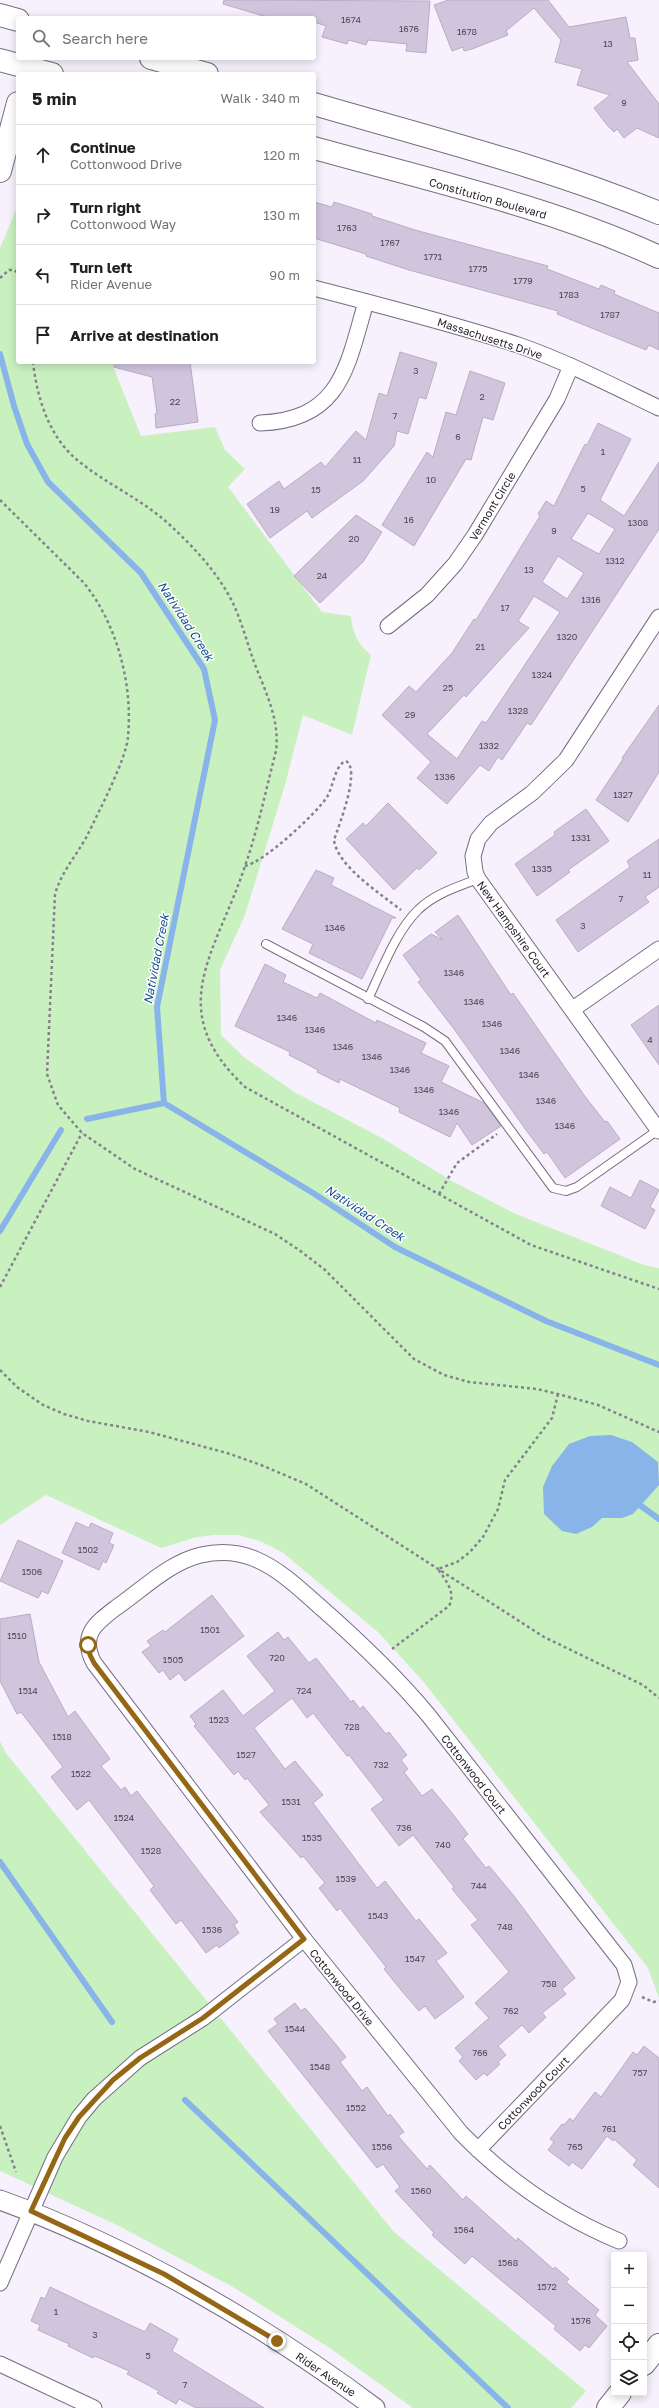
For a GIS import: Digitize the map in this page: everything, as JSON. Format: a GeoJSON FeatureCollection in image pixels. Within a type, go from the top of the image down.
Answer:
{"type":"FeatureCollection","features":[{"type":"Feature","properties":{"kind":"main road"},"geometry":{"type":"LineString","coordinates":[[0,60],[28,66],[46,72]]}},
{"type":"Feature","properties":{"kind":"main road"},"geometry":{"type":"LineString","coordinates":[[158,60],[201,72]]}},
{"type":"Feature","properties":{"kind":"main road"},"geometry":{"type":"LineString","coordinates":[[316,105],[541,168],[659,212]]}},
{"type":"Feature","properties":{"kind":"main road"},"geometry":{"type":"LineString","coordinates":[[0,172],[16,111]]}},
{"type":"Feature","properties":{"kind":"main road","name":"Constitution Boulevard"},"geometry":{"type":"LineString","coordinates":[[316,149],[568,222],[622,240],[659,257]]}},
{"type":"Feature","properties":{"kind":"main road"},"geometry":{"type":"LineString","coordinates":[[647,2360],[659,2346]]}},
{"type":"Feature","properties":{"kind":"main road"},"geometry":{"type":"LineString","coordinates":[[608,2408],[618,2396]]}},
{"type":"Feature","properties":{"kind":"street","name":"Massachusetts Drive"},"geometry":{"type":"LineString","coordinates":[[316,289],[498,339],[570,366],[659,408]]}},
{"type":"Feature","properties":{"kind":"street"},"geometry":{"type":"LineString","coordinates":[[260,423],[276,422],[311,412],[330,396],[344,368],[366,302]]}},
{"type":"Feature","properties":{"kind":"street","name":"Vermont Circle"},"geometry":{"type":"LineString","coordinates":[[388,626],[427,595],[454,564],[475,535],[557,399],[570,366]]}},
{"type":"Feature","properties":{"kind":"street","name":"New Hampshire Court"},"geometry":{"type":"LineString","coordinates":[[658,1131],[573,1009],[478,879],[473,860],[478,839],[491,823],[532,793],[566,760],[659,617]]}},
{"type":"Feature","properties":{"kind":"street"},"geometry":{"type":"LineString","coordinates":[[573,1009],[659,948]]}},
{"type":"Feature","properties":{"kind":"street","name":"Cottonwood Court"},"geometry":{"type":"LineString","coordinates":[[98,1622],[162,1574],[187,1559],[212,1553],[234,1553],[255,1559],[277,1571],[379,1659],[429,1716],[619,1959],[628,1973],[627,1991],[622,2000],[478,2150]]}},
{"type":"Feature","properties":{"kind":"street","name":"Cottonwood Drive"},"geometry":{"type":"LineString","coordinates":[[98,1622],[89,1639],[90,1655],[94,1663],[304,1939],[443,2112],[478,2150],[504,2174],[548,2205],[583,2226],[620,2241]]}},
{"type":"Feature","properties":{"kind":"street"},"geometry":{"type":"LineString","coordinates":[[0,2283],[65,2138],[79,2117],[113,2080],[140,2058],[203,2018],[304,1939]]}},
{"type":"Feature","properties":{"kind":"street","name":"Rider Avenue"},"geometry":{"type":"LineString","coordinates":[[0,2200],[31,2211],[130,2258],[214,2303],[277,2341],[375,2408]]}},
{"type":"Feature","properties":{"kind":"street"},"geometry":{"type":"LineString","coordinates":[[0,2364],[94,2408]]}},
{"type":"Feature","properties":{"kind":"lane"},"geometry":{"type":"LineString","coordinates":[[368,999],[410,918],[431,900],[449,890],[478,879]]}},
{"type":"Feature","properties":{"kind":"lane"},"geometry":{"type":"LineString","coordinates":[[266,944],[368,999],[424,1027],[445,1041],[454,1050],[547,1184],[553,1188],[566,1191],[577,1187],[658,1131]]}},
{"type":"Feature","properties":{"kind":"path"},"geometry":{"type":"LineString","coordinates":[[0,278],[9,270],[16,272]]}},
{"type":"Feature","properties":{"kind":"path"},"geometry":{"type":"LineString","coordinates":[[33,364],[35,377],[49,422],[62,446],[80,463],[146,505],[172,527],[221,583],[236,609],[274,713],[277,739],[245,866],[202,981],[200,1004],[202,1024],[214,1051],[226,1069],[245,1087],[531,1245],[659,1290]]}},
{"type":"Feature","properties":{"kind":"path"},"geometry":{"type":"LineString","coordinates":[[0,500],[95,596],[104,610],[117,646],[126,684],[128,738],[126,745],[86,837],[60,879],[55,894],[47,1074],[58,1105],[82,1133],[135,1170],[275,1234],[299,1250],[324,1269],[414,1359],[444,1375],[469,1382],[537,1389],[598,1405],[659,1432]]}},
{"type":"Feature","properties":{"kind":"path"},"geometry":{"type":"LineString","coordinates":[[245,866],[263,857],[314,813],[331,791],[339,765],[346,761],[350,765],[353,777],[334,840],[335,847],[353,871],[410,918]]}},
{"type":"Feature","properties":{"kind":"path"},"geometry":{"type":"LineString","coordinates":[[439,1194],[457,1163],[507,1127]]}},
{"type":"Feature","properties":{"kind":"path"},"geometry":{"type":"LineString","coordinates":[[0,1287],[82,1133]]}},
{"type":"Feature","properties":{"kind":"path"},"geometry":{"type":"LineString","coordinates":[[0,1370],[17,1388],[43,1405],[64,1414],[88,1422],[149,1432],[226,1453],[261,1465],[306,1484],[544,1637],[643,1685],[659,1698]]}},
{"type":"Feature","properties":{"kind":"path"},"geometry":{"type":"LineString","coordinates":[[438,1569],[457,1562],[470,1552],[483,1537],[498,1509],[505,1480],[552,1418],[558,1394]]}},
{"type":"Feature","properties":{"kind":"path"},"geometry":{"type":"LineString","coordinates":[[379,1659],[449,1606],[452,1600],[451,1590],[438,1569]]}},
{"type":"Feature","properties":{"kind":"path"},"geometry":{"type":"LineString","coordinates":[[0,2126],[16,2172]]}},
{"type":"Feature","properties":{"kind":"green space"},"geometry":{"type":"Polygon","coordinates":[[[16,210],[16,364],[116,364],[114,369],[141,436],[215,427],[225,450],[245,469],[228,487],[322,612],[351,616],[356,638],[371,655],[352,735],[303,715],[285,785],[245,915],[220,970],[221,1035],[245,1058],[296,1093],[382,1138],[452,1181],[516,1214],[644,1265],[659,1268],[659,1998],[648,1968],[422,1680],[379,1633],[282,1552],[260,1541],[238,1535],[197,1537],[161,1548],[46,1495],[0,1525],[0,248],[16,210]]]}},
{"type":"Feature","properties":{"kind":"green space"},"geometry":{"type":"Polygon","coordinates":[[[0,1741],[6,1753],[394,2232],[586,2391],[571,2408],[413,2408],[331,2349],[233,2287],[119,2226],[0,2171],[0,1741]]]}},
{"type":"Feature","properties":{"kind":"water"},"geometry":{"type":"Polygon","coordinates":[[[611,1435],[632,1442],[658,1462],[659,1485],[633,1514],[622,1518],[602,1518],[592,1527],[576,1534],[562,1531],[544,1514],[543,1487],[552,1466],[569,1444],[590,1436],[611,1435]]]}},
{"type":"Feature","properties":{"kind":"building"},"geometry":{"type":"Polygon","coordinates":[[[224,0],[430,1],[426,53],[406,51],[407,44],[368,40],[366,45],[349,40],[347,44],[322,37],[326,26],[316,23],[316,16],[263,16],[223,4],[224,0]]]}},
{"type":"Feature","properties":{"kind":"building"},"geometry":{"type":"Polygon","coordinates":[[[448,0],[548,0],[569,27],[626,17],[630,38],[635,38],[638,60],[627,62],[659,104],[659,138],[637,128],[624,138],[617,129],[614,132],[607,125],[594,108],[610,95],[577,85],[582,69],[555,62],[561,40],[534,8],[506,31],[508,35],[472,49],[464,51],[463,47],[452,51],[434,5],[448,0]]]}},
{"type":"Feature","properties":{"kind":"building"},"geometry":{"type":"Polygon","coordinates":[[[334,202],[415,230],[548,266],[547,269],[599,289],[601,285],[615,291],[614,294],[659,313],[659,350],[649,345],[646,350],[557,314],[558,311],[409,270],[366,256],[366,254],[316,239],[316,203],[332,207],[334,202]]]}},
{"type":"Feature","properties":{"kind":"building"},"geometry":{"type":"Polygon","coordinates":[[[400,352],[437,363],[426,399],[419,397],[408,434],[397,431],[394,446],[363,481],[312,518],[307,511],[270,538],[247,504],[279,481],[284,489],[321,462],[325,467],[356,431],[366,440],[379,393],[387,396],[400,352]]]}},
{"type":"Feature","properties":{"kind":"building"},"geometry":{"type":"Polygon","coordinates":[[[115,364],[190,364],[198,422],[156,428],[155,414],[157,413],[152,377],[114,367],[115,364]]]}},
{"type":"Feature","properties":{"kind":"building"},"geometry":{"type":"Polygon","coordinates":[[[470,371],[505,383],[493,420],[483,417],[471,460],[466,459],[414,546],[382,525],[427,452],[433,457],[446,412],[456,415],[470,371]]]}},
{"type":"Feature","properties":{"kind":"building"},"geometry":{"type":"Polygon","coordinates":[[[598,423],[631,439],[600,500],[624,516],[659,462],[659,529],[531,725],[527,723],[502,760],[498,757],[489,771],[480,765],[447,804],[417,778],[431,762],[382,715],[409,686],[416,692],[452,653],[474,619],[476,620],[540,516],[538,514],[546,501],[554,506],[585,444],[587,445],[598,423]],[[588,513],[571,539],[599,554],[615,529],[588,513]],[[558,556],[542,582],[567,599],[584,573],[558,556]],[[534,596],[518,621],[529,628],[466,697],[464,695],[427,734],[457,759],[482,721],[486,723],[560,612],[534,596]]]}},
{"type":"Feature","properties":{"kind":"building"},"geometry":{"type":"Polygon","coordinates":[[[356,515],[382,532],[363,562],[320,603],[294,576],[356,515]]]}},
{"type":"Feature","properties":{"kind":"building"},"geometry":{"type":"Polygon","coordinates":[[[659,705],[659,772],[628,822],[596,800],[623,759],[622,758],[659,705]]]}},
{"type":"Feature","properties":{"kind":"building"},"geometry":{"type":"Polygon","coordinates":[[[388,803],[437,853],[419,870],[417,868],[394,890],[346,839],[363,823],[366,826],[388,803]]]}},
{"type":"Feature","properties":{"kind":"building"},"geometry":{"type":"Polygon","coordinates":[[[586,809],[609,841],[568,870],[570,872],[537,896],[515,864],[555,835],[554,832],[586,809]]]}},
{"type":"Feature","properties":{"kind":"building"},"geometry":{"type":"Polygon","coordinates":[[[659,839],[659,887],[645,897],[649,902],[578,952],[556,920],[630,867],[627,861],[659,839]]]}},
{"type":"Feature","properties":{"kind":"building"},"geometry":{"type":"Polygon","coordinates":[[[316,870],[334,878],[331,885],[396,918],[392,918],[362,979],[309,953],[313,944],[282,929],[316,870]]]}},
{"type":"Feature","properties":{"kind":"building"},"geometry":{"type":"Polygon","coordinates":[[[458,915],[511,995],[513,993],[584,1095],[605,1122],[607,1121],[620,1139],[565,1178],[547,1152],[544,1154],[526,1130],[454,1029],[418,982],[421,980],[403,955],[431,934],[443,940],[435,932],[458,915]]]}},
{"type":"Feature","properties":{"kind":"building"},"geometry":{"type":"Polygon","coordinates":[[[265,964],[286,975],[283,982],[317,998],[320,993],[376,1023],[377,1020],[426,1043],[421,1053],[449,1066],[441,1082],[484,1103],[501,1126],[472,1145],[457,1123],[450,1137],[399,1112],[400,1108],[340,1079],[339,1083],[317,1072],[318,1070],[289,1055],[290,1052],[235,1026],[265,964]]]}},
{"type":"Feature","properties":{"kind":"building"},"geometry":{"type":"Polygon","coordinates":[[[659,1005],[659,1065],[631,1025],[659,1005]]]}},
{"type":"Feature","properties":{"kind":"building"},"geometry":{"type":"Polygon","coordinates":[[[640,1180],[659,1190],[650,1207],[655,1210],[645,1229],[601,1206],[610,1187],[631,1198],[640,1180]]]}},
{"type":"Feature","properties":{"kind":"building"},"geometry":{"type":"Polygon","coordinates":[[[76,1522],[89,1528],[91,1523],[113,1533],[109,1543],[114,1545],[106,1563],[103,1561],[99,1570],[62,1553],[76,1522]]]}},
{"type":"Feature","properties":{"kind":"building"},"geometry":{"type":"Polygon","coordinates":[[[18,1540],[63,1561],[48,1594],[42,1591],[38,1598],[0,1581],[18,1540]]]}},
{"type":"Feature","properties":{"kind":"building"},"geometry":{"type":"Polygon","coordinates":[[[212,1595],[244,1636],[185,1681],[179,1673],[170,1680],[163,1670],[159,1673],[142,1652],[151,1646],[147,1641],[163,1630],[165,1632],[212,1595]]]}},
{"type":"Feature","properties":{"kind":"building"},"geometry":{"type":"Polygon","coordinates":[[[30,1614],[39,1662],[68,1717],[75,1711],[110,1759],[101,1766],[121,1790],[125,1787],[131,1796],[137,1791],[238,1922],[234,1925],[239,1933],[219,1948],[217,1945],[206,1953],[181,1920],[176,1924],[150,1890],[154,1886],[89,1800],[77,1810],[51,1777],[63,1767],[21,1712],[17,1714],[0,1681],[0,1619],[30,1614]]]}},
{"type":"Feature","properties":{"kind":"building"},"geometry":{"type":"Polygon","coordinates":[[[278,1632],[284,1640],[288,1637],[309,1663],[316,1658],[351,1702],[353,1700],[360,1709],[363,1706],[386,1734],[389,1732],[407,1755],[401,1760],[408,1769],[404,1772],[422,1796],[432,1789],[468,1834],[463,1839],[486,1868],[489,1866],[514,1896],[575,1978],[562,1989],[566,1994],[542,2013],[546,2017],[529,2033],[522,2025],[498,2046],[506,2055],[498,2062],[500,2064],[487,2076],[484,2073],[476,2080],[459,2061],[463,2057],[455,2048],[489,2018],[475,2003],[509,1972],[471,1925],[478,1920],[452,1889],[454,1887],[413,1835],[399,1846],[371,1809],[384,1800],[349,1755],[347,1756],[313,1713],[307,1718],[292,1698],[254,1728],[285,1769],[295,1761],[323,1795],[313,1803],[377,1888],[385,1881],[416,1921],[419,1919],[447,1953],[436,1961],[464,1997],[435,2019],[425,2006],[419,2011],[384,1969],[386,1967],[340,1908],[337,1911],[319,1888],[325,1883],[303,1856],[301,1858],[260,1812],[269,1805],[247,1778],[245,1780],[238,1771],[234,1775],[194,1726],[196,1724],[190,1716],[223,1690],[243,1716],[275,1691],[247,1656],[278,1632]]]}},
{"type":"Feature","properties":{"kind":"building"},"geometry":{"type":"Polygon","coordinates":[[[295,2003],[301,2011],[305,2008],[346,2057],[340,2062],[362,2091],[367,2087],[388,2116],[390,2114],[404,2132],[398,2136],[427,2169],[430,2165],[463,2200],[466,2196],[516,2241],[518,2238],[553,2269],[555,2267],[569,2279],[566,2282],[599,2310],[595,2315],[607,2326],[589,2348],[585,2345],[580,2351],[554,2329],[556,2326],[472,2256],[465,2264],[432,2235],[434,2233],[395,2191],[400,2187],[383,2164],[377,2168],[268,2031],[278,2024],[274,2019],[295,2003]]]}},
{"type":"Feature","properties":{"kind":"building"},"geometry":{"type":"Polygon","coordinates":[[[644,2046],[659,2058],[659,2188],[633,2165],[637,2160],[614,2139],[613,2141],[607,2136],[582,2169],[572,2162],[569,2166],[548,2150],[554,2142],[550,2139],[562,2124],[564,2125],[570,2118],[573,2121],[595,2092],[601,2097],[633,2052],[637,2055],[644,2046]]]}},
{"type":"Feature","properties":{"kind":"building"},"geometry":{"type":"Polygon","coordinates":[[[50,2287],[145,2332],[150,2323],[178,2339],[172,2351],[264,2408],[196,2408],[179,2399],[176,2404],[157,2393],[159,2391],[127,2374],[129,2371],[95,2356],[93,2358],[68,2346],[69,2344],[38,2330],[40,2325],[31,2321],[41,2297],[45,2299],[50,2287]]]}},
{"type":"Feature","properties":{"kind":"waterway","name":"Natividad Creek"},"geometry":{"type":"LineString","coordinates":[[0,354],[14,406],[27,444],[48,482],[141,573],[204,669],[215,720],[157,1007],[164,1103]]}},
{"type":"Feature","properties":{"kind":"waterway","name":"Natividad Creek"},"geometry":{"type":"LineString","coordinates":[[164,1103],[313,1193],[395,1247],[546,1321],[659,1365]]}},
{"type":"Feature","properties":{"kind":"waterway"},"geometry":{"type":"LineString","coordinates":[[87,1119],[164,1103]]}},
{"type":"Feature","properties":{"kind":"waterway"},"geometry":{"type":"LineString","coordinates":[[0,1231],[61,1130]]}},
{"type":"Feature","properties":{"kind":"waterway"},"geometry":{"type":"LineString","coordinates":[[641,1506],[659,1519]]}},
{"type":"Feature","properties":{"kind":"waterway"},"geometry":{"type":"LineString","coordinates":[[0,1862],[112,2022]]}},
{"type":"Feature","properties":{"kind":"waterway"},"geometry":{"type":"LineString","coordinates":[[185,2100],[508,2408]]}},
{"type":"Feature","properties":{"kind":"route"},"geometry":{"type":"LineString","coordinates":[[88,1645],[90,1655],[94,1663],[304,1939],[203,2018],[140,2058],[113,2080],[79,2117],[65,2138],[31,2211],[89,2237],[164,2274],[277,2341]]}}]}
